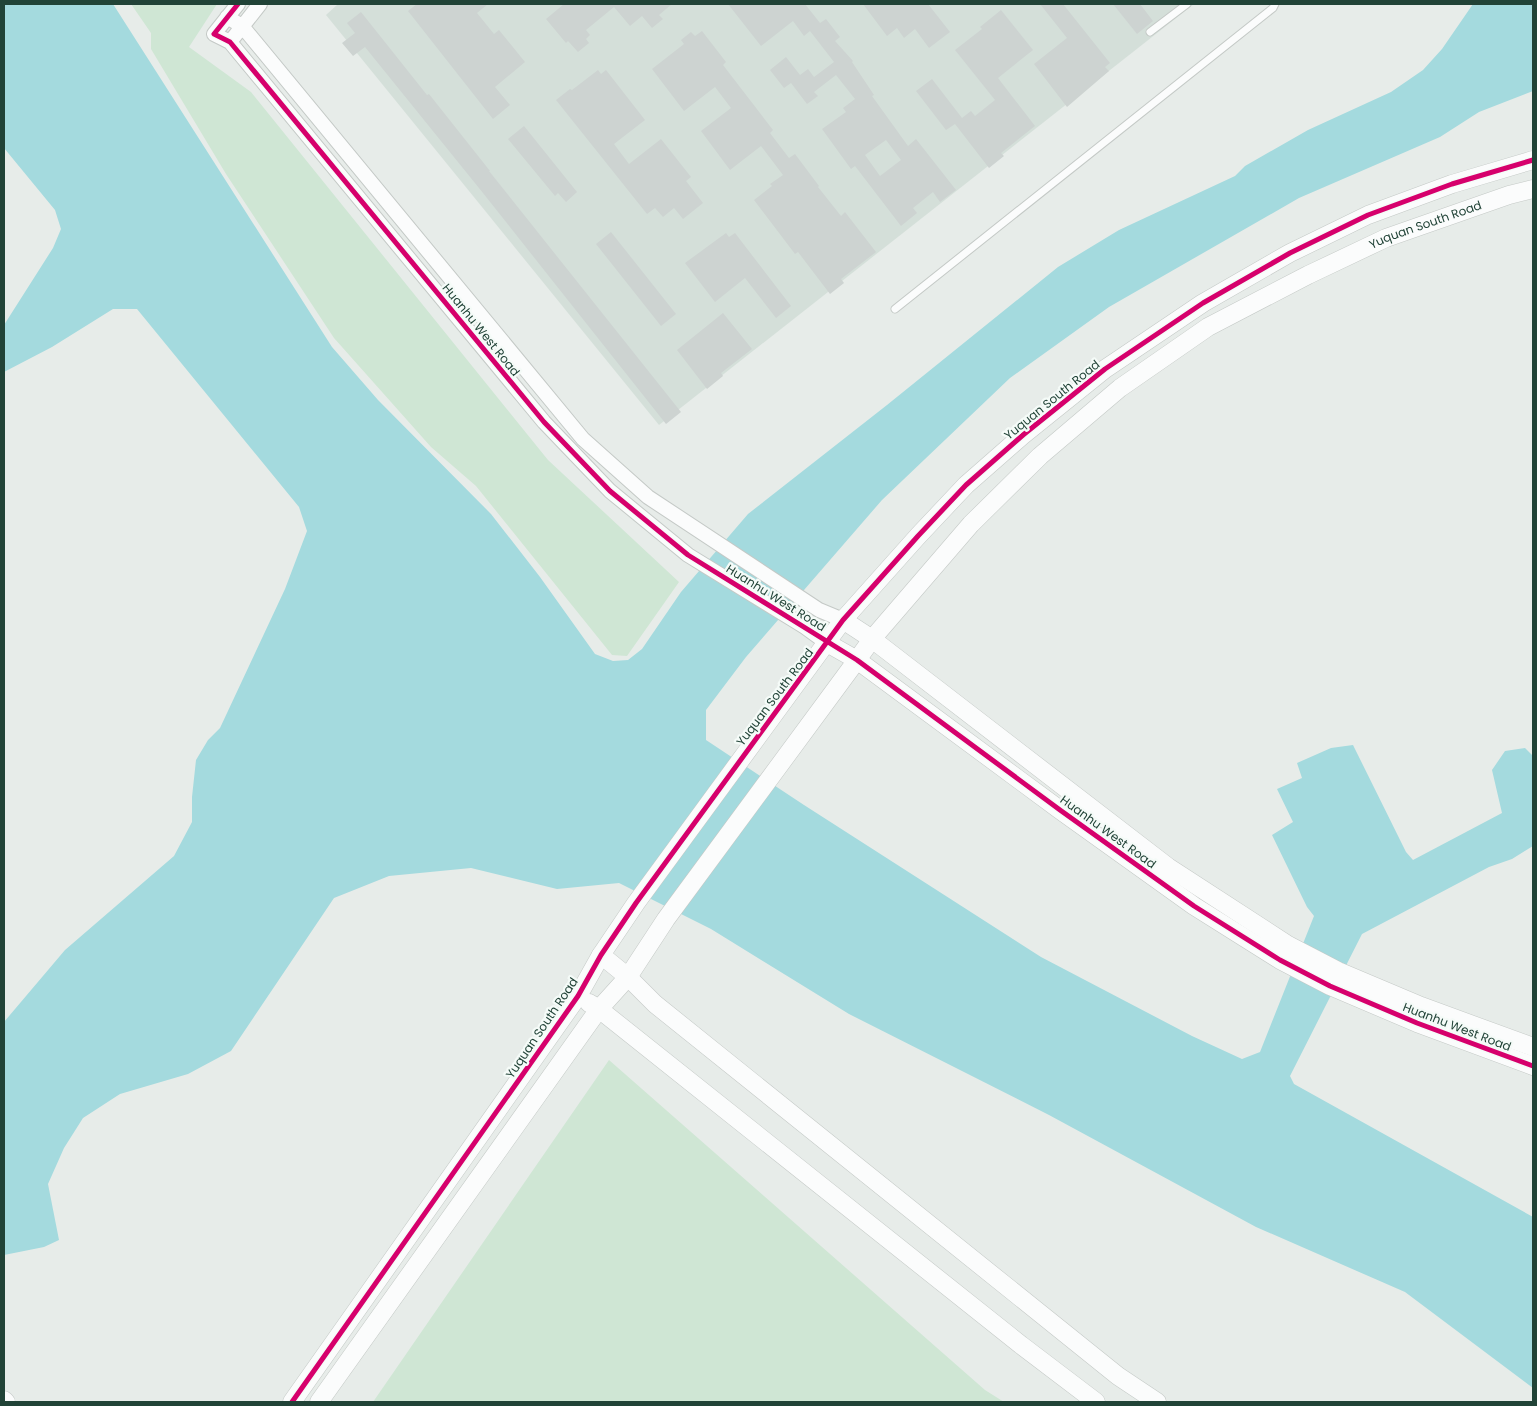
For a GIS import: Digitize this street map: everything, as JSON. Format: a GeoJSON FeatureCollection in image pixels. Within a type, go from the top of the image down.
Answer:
{"type":"FeatureCollection","features":[{"type":"Feature","properties":{"kind":"street"},"geometry":{"type":"LineString","coordinates":[[228,17],[238,4]]}},
{"type":"Feature","properties":{"kind":"street"},"geometry":{"type":"LineString","coordinates":[[230,42],[260,4]]}},
{"type":"Feature","properties":{"kind":"street","name":"Huanhu West Road"},"geometry":{"type":"LineString","coordinates":[[1284,952],[1168,867],[872,639],[843,620],[819,610],[648,497],[582,439],[242,26],[228,17],[214,34],[230,42],[544,422],[610,491],[688,556],[856,660],[1194,906],[1417,1023],[1533,1066]]}},
{"type":"Feature","properties":{"kind":"street","name":"Yuquan South Road"},"geometry":{"type":"LineString","coordinates":[[292,1402],[578,996],[600,955],[636,903],[843,620],[966,485],[1023,435],[1105,369],[1203,302],[1290,253],[1368,215],[1452,184],[1533,160]]}},
{"type":"Feature","properties":{"kind":"street","name":"Yuquan South Road"},"geometry":{"type":"LineString","coordinates":[[318,1402],[599,1009],[628,977],[666,919],[856,660],[971,524],[1040,456],[1120,388],[1208,327],[1308,275],[1386,238],[1509,195],[1533,189]]}},
{"type":"Feature","properties":{"kind":"street"},"geometry":{"type":"LineString","coordinates":[[600,955],[628,977],[663,1011],[1118,1376],[1157,1402]]}},
{"type":"Feature","properties":{"kind":"street","name":"Huanhu West Road"},"geometry":{"type":"LineString","coordinates":[[1334,978],[1421,1006],[1533,1047]]}},
{"type":"Feature","properties":{"kind":"street"},"geometry":{"type":"LineString","coordinates":[[578,996],[599,1009],[1021,1345],[1096,1402]]}},
{"type":"Feature","properties":{"kind":"lane"},"geometry":{"type":"LineString","coordinates":[[1150,32],[1187,4]]}},
{"type":"Feature","properties":{"kind":"lane"},"geometry":{"type":"LineString","coordinates":[[895,309],[1272,8],[1274,4]]}},
{"type":"Feature","properties":{"kind":"shaded area"},"geometry":{"type":"Polygon","coordinates":[[[338,4],[1194,4],[659,425],[326,15],[338,4]]]}},
{"type":"Feature","properties":{"kind":"green space"},"geometry":{"type":"Polygon","coordinates":[[[131,4],[217,4],[189,47],[251,92],[548,460],[679,582],[627,656],[612,655],[476,486],[431,447],[334,338],[226,174],[151,49],[151,33],[131,4]]]}},
{"type":"Feature","properties":{"kind":"green space"},"geometry":{"type":"Polygon","coordinates":[[[609,1060],[985,1390],[1004,1402],[373,1402],[609,1060]]]}},
{"type":"Feature","properties":{"kind":"water"},"geometry":{"type":"Polygon","coordinates":[[[4,4],[113,4],[332,347],[378,400],[491,514],[540,577],[595,654],[613,661],[628,660],[642,649],[681,592],[748,514],[1058,267],[1119,230],[1235,176],[1245,166],[1308,130],[1391,92],[1423,70],[1442,49],[1473,4],[1533,4],[1533,91],[1479,112],[1440,137],[1299,198],[1109,307],[1010,378],[882,500],[746,657],[706,710],[706,740],[1041,957],[1192,1036],[1242,1059],[1260,1052],[1314,916],[1307,907],[1272,835],[1293,822],[1277,789],[1302,778],[1297,763],[1331,748],[1353,745],[1406,852],[1413,860],[1502,813],[1492,770],[1505,751],[1525,748],[1533,756],[1533,846],[1512,859],[1489,867],[1362,934],[1290,1076],[1294,1084],[1533,1217],[1533,1388],[1405,1292],[1256,1227],[1049,1115],[849,1014],[711,929],[619,883],[557,889],[471,868],[389,876],[334,898],[231,1051],[188,1074],[120,1094],[83,1118],[64,1148],[48,1184],[59,1240],[44,1247],[4,1255],[4,1022],[65,950],[174,856],[192,822],[192,797],[196,760],[208,740],[220,728],[285,589],[307,531],[299,507],[137,309],[113,309],[52,347],[4,372],[4,325],[53,248],[61,229],[55,210],[4,148],[4,4]]]}},
{"type":"Feature","properties":{"kind":"building"},"geometry":{"type":"Polygon","coordinates":[[[417,4],[488,4],[477,13],[494,34],[499,30],[525,62],[495,87],[510,105],[493,119],[408,11],[417,4]]]}},
{"type":"Feature","properties":{"kind":"building"},"geometry":{"type":"Polygon","coordinates":[[[564,4],[672,4],[659,15],[663,19],[652,28],[642,16],[630,26],[614,7],[586,30],[590,35],[586,39],[589,43],[578,52],[568,41],[566,43],[546,19],[564,4]]]}},
{"type":"Feature","properties":{"kind":"building"},"geometry":{"type":"Polygon","coordinates":[[[728,4],[805,4],[820,23],[826,19],[840,37],[835,41],[853,61],[874,95],[872,96],[908,146],[916,139],[956,190],[940,202],[933,192],[913,208],[917,213],[901,226],[855,166],[851,169],[822,129],[846,112],[843,108],[855,99],[836,75],[814,92],[818,96],[807,104],[791,83],[784,88],[770,70],[786,57],[800,75],[808,69],[814,77],[834,62],[810,31],[804,36],[793,21],[761,46],[728,4]],[[886,140],[865,155],[880,176],[901,160],[886,140]]]}},
{"type":"Feature","properties":{"kind":"building"},"geometry":{"type":"Polygon","coordinates":[[[863,4],[928,4],[950,32],[929,48],[915,29],[904,38],[897,28],[887,36],[863,4]]]}},
{"type":"Feature","properties":{"kind":"building"},"geometry":{"type":"Polygon","coordinates":[[[1040,4],[1063,4],[1110,63],[1105,67],[1109,71],[1067,107],[1034,64],[1067,38],[1040,4]]]}},
{"type":"Feature","properties":{"kind":"building"},"geometry":{"type":"Polygon","coordinates":[[[1113,4],[1140,4],[1153,21],[1137,34],[1113,4]]]}},
{"type":"Feature","properties":{"kind":"building"},"geometry":{"type":"Polygon","coordinates":[[[1001,10],[1033,50],[998,78],[1035,126],[1001,153],[1004,156],[989,168],[955,124],[946,130],[916,91],[932,79],[962,118],[971,111],[975,116],[995,100],[955,50],[982,29],[980,27],[1001,10]]]}},
{"type":"Feature","properties":{"kind":"building"},"geometry":{"type":"Polygon","coordinates":[[[361,12],[427,95],[429,94],[681,412],[666,424],[365,47],[353,56],[342,43],[355,33],[347,23],[361,12]]]}},
{"type":"Feature","properties":{"kind":"building"},"geometry":{"type":"Polygon","coordinates":[[[702,31],[726,62],[723,65],[773,130],[770,133],[789,158],[795,154],[841,216],[845,212],[876,252],[841,279],[844,283],[830,294],[798,252],[795,254],[754,200],[772,186],[770,184],[783,175],[761,146],[730,170],[701,131],[731,108],[715,87],[684,111],[652,69],[684,44],[681,40],[691,32],[695,36],[702,31]]]}},
{"type":"Feature","properties":{"kind":"building"},"geometry":{"type":"Polygon","coordinates":[[[598,70],[601,74],[606,70],[645,120],[614,144],[629,164],[661,139],[691,177],[686,181],[703,203],[683,219],[674,208],[663,217],[655,208],[647,214],[556,100],[598,70]]]}},
{"type":"Feature","properties":{"kind":"building"},"geometry":{"type":"Polygon","coordinates":[[[524,126],[577,192],[566,202],[558,193],[555,196],[508,139],[524,126]]]}},
{"type":"Feature","properties":{"kind":"building"},"geometry":{"type":"Polygon","coordinates":[[[611,232],[676,314],[661,326],[596,244],[611,232]]]}},
{"type":"Feature","properties":{"kind":"building"},"geometry":{"type":"Polygon","coordinates":[[[726,233],[729,237],[735,233],[791,306],[776,318],[745,278],[715,302],[685,263],[726,233]]]}},
{"type":"Feature","properties":{"kind":"building"},"geometry":{"type":"Polygon","coordinates":[[[723,313],[752,349],[721,373],[723,376],[707,389],[677,350],[723,313]]]}},
{"type":"Feature","properties":{"kind":"cycle path"},"geometry":{"type":"LineString","coordinates":[[238,4],[214,34],[230,42],[544,422],[610,491],[688,555],[857,660],[1194,906],[1280,960],[1330,986],[1417,1023],[1533,1066]]}},
{"type":"Feature","properties":{"kind":"cycle path"},"geometry":{"type":"LineString","coordinates":[[292,1402],[578,996],[601,955],[636,903],[843,620],[966,485],[1023,435],[1105,369],[1203,303],[1290,253],[1368,215],[1452,184],[1533,160]]}}]}
